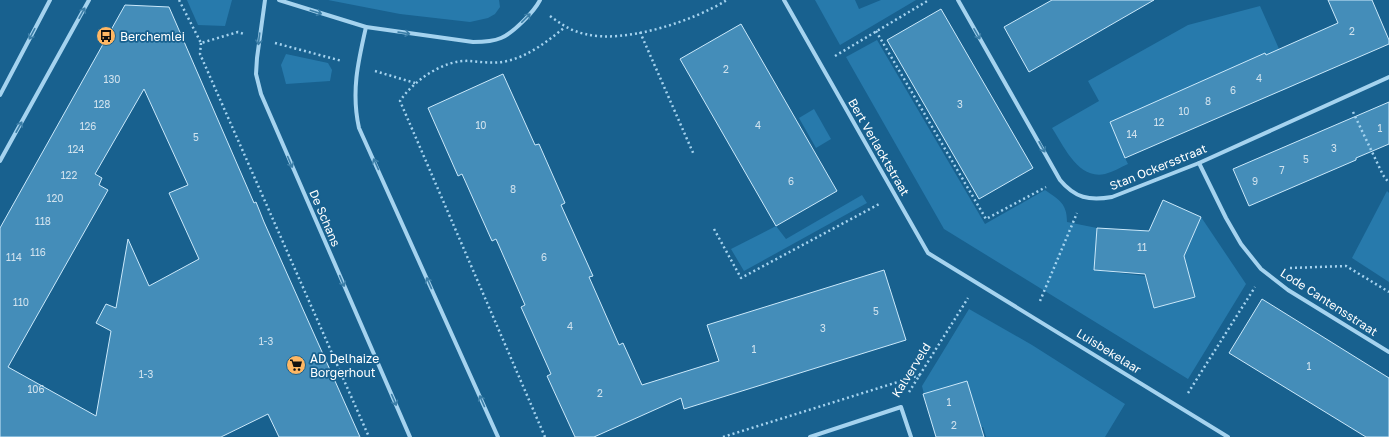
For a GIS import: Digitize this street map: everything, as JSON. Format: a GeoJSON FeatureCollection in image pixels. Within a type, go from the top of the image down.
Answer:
{"type":"FeatureCollection","features":[{"type":"Feature","properties":{"kind":"street"},"geometry":{"type":"LineString","coordinates":[[0,95],[50,0]]}},
{"type":"Feature","properties":{"kind":"street"},"geometry":{"type":"LineString","coordinates":[[0,161],[89,0]]}},
{"type":"Feature","properties":{"kind":"street","name":"De Schans"},"geometry":{"type":"LineString","coordinates":[[265,0],[258,39],[256,74],[261,94],[410,437]]}},
{"type":"Feature","properties":{"kind":"street"},"geometry":{"type":"LineString","coordinates":[[279,0],[366,27],[473,42],[488,42],[502,38],[512,31],[537,6],[540,0]]}},
{"type":"Feature","properties":{"kind":"street","name":"Bert Verlacktstraat"},"geometry":{"type":"LineString","coordinates":[[784,0],[928,253],[978,283]]}},
{"type":"Feature","properties":{"kind":"street"},"geometry":{"type":"LineString","coordinates":[[958,0],[1060,180],[1083,198]]}},
{"type":"Feature","properties":{"kind":"street"},"geometry":{"type":"LineString","coordinates":[[366,27],[358,66],[355,99],[356,114],[360,128],[498,437]]}},
{"type":"Feature","properties":{"kind":"street","name":"Stan Ockersstraat"},"geometry":{"type":"LineString","coordinates":[[1083,198],[1098,200],[1112,197],[1199,163],[1389,77]]}},
{"type":"Feature","properties":{"kind":"street","name":"Lode Cantensstraat"},"geometry":{"type":"LineString","coordinates":[[1199,163],[1226,218],[1241,244],[1263,270],[1288,290],[1389,352]]}},
{"type":"Feature","properties":{"kind":"street","name":"Luisbekelaar"},"geometry":{"type":"LineString","coordinates":[[978,283],[1228,437]]}},
{"type":"Feature","properties":{"kind":"street"},"geometry":{"type":"LineString","coordinates":[[901,407],[911,437]]}},
{"type":"Feature","properties":{"kind":"street","name":"Kalverveld"},"geometry":{"type":"LineString","coordinates":[[810,437],[901,407]]}},
{"type":"Feature","properties":{"kind":"path"},"geometry":{"type":"LineString","coordinates":[[179,0],[201,43],[200,54],[369,437]]}},
{"type":"Feature","properties":{"kind":"path"},"geometry":{"type":"LineString","coordinates":[[537,6],[565,27],[584,34],[610,37],[654,30],[712,9],[727,0]]}},
{"type":"Feature","properties":{"kind":"path"},"geometry":{"type":"LineString","coordinates":[[821,65],[929,0]]}},
{"type":"Feature","properties":{"kind":"path"},"geometry":{"type":"LineString","coordinates":[[545,437],[400,101],[415,83],[439,68],[453,63],[469,61],[480,63],[508,61],[540,46],[565,27]]}},
{"type":"Feature","properties":{"kind":"path"},"geometry":{"type":"LineString","coordinates":[[876,31],[986,218],[1060,180]]}},
{"type":"Feature","properties":{"kind":"path"},"geometry":{"type":"LineString","coordinates":[[201,43],[238,32],[415,83]]}},
{"type":"Feature","properties":{"kind":"path"},"geometry":{"type":"LineString","coordinates":[[640,32],[694,155]]}},
{"type":"Feature","properties":{"kind":"path"},"geometry":{"type":"LineString","coordinates":[[1346,97],[1383,175],[1389,183]]}},
{"type":"Feature","properties":{"kind":"path"},"geometry":{"type":"LineString","coordinates":[[714,229],[741,278],[895,195]]}},
{"type":"Feature","properties":{"kind":"path"},"geometry":{"type":"LineString","coordinates":[[1034,317],[1083,198]]}},
{"type":"Feature","properties":{"kind":"path"},"geometry":{"type":"LineString","coordinates":[[1180,407],[1263,270],[1346,266],[1389,292]]}},
{"type":"Feature","properties":{"kind":"path","name":"Kalverveld"},"geometry":{"type":"LineString","coordinates":[[901,407],[978,283]]}},
{"type":"Feature","properties":{"kind":"path"},"geometry":{"type":"LineString","coordinates":[[723,437],[920,375]]}},
{"type":"Feature","properties":{"kind":"shaded area"},"geometry":{"type":"Polygon","coordinates":[[[187,0],[232,0],[225,26],[198,25],[187,0]]]}},
{"type":"Feature","properties":{"kind":"shaded area"},"geometry":{"type":"Polygon","coordinates":[[[328,0],[499,0],[500,7],[495,14],[488,18],[470,22],[400,14],[328,0]]]}},
{"type":"Feature","properties":{"kind":"shaded area"},"geometry":{"type":"Polygon","coordinates":[[[815,0],[855,0],[859,9],[881,0],[916,0],[840,45],[815,0]]]}},
{"type":"Feature","properties":{"kind":"shaded area"},"geometry":{"type":"Polygon","coordinates":[[[1260,6],[1295,85],[1282,91],[1265,53],[1125,158],[1128,164],[1105,174],[1095,174],[1087,172],[1073,160],[1052,128],[1099,101],[1088,81],[1188,25],[1260,6]]]}},
{"type":"Feature","properties":{"kind":"shaded area"},"geometry":{"type":"Polygon","coordinates":[[[877,40],[985,224],[1045,190],[1064,206],[1066,210],[1067,222],[1097,228],[1094,270],[1145,276],[1154,308],[1195,297],[1184,256],[1201,217],[1246,284],[1188,379],[944,229],[846,57],[877,40]]]}},
{"type":"Feature","properties":{"kind":"shaded area"},"geometry":{"type":"Polygon","coordinates":[[[286,54],[328,63],[332,70],[330,81],[286,84],[281,65],[286,54]]]}},
{"type":"Feature","properties":{"kind":"shaded area"},"geometry":{"type":"Polygon","coordinates":[[[814,109],[831,139],[816,148],[799,118],[814,109]]]}},
{"type":"Feature","properties":{"kind":"shaded area"},"geometry":{"type":"Polygon","coordinates":[[[1387,191],[1389,193],[1389,282],[1352,258],[1387,191]]]}},
{"type":"Feature","properties":{"kind":"shaded area"},"geometry":{"type":"Polygon","coordinates":[[[862,195],[867,203],[744,271],[731,249],[776,226],[786,239],[862,195]]]}},
{"type":"Feature","properties":{"kind":"shaded area"},"geometry":{"type":"Polygon","coordinates":[[[969,309],[1032,345],[1125,404],[1105,437],[986,437],[983,427],[977,428],[967,381],[924,394],[922,386],[969,309]]]}},
{"type":"Feature","properties":{"kind":"building"},"geometry":{"type":"Polygon","coordinates":[[[1052,0],[1154,0],[1029,72],[1004,27],[1052,0]]]}},
{"type":"Feature","properties":{"kind":"building"},"geometry":{"type":"Polygon","coordinates":[[[1328,0],[1372,0],[1389,40],[1389,44],[1125,158],[1110,122],[1265,53],[1266,55],[1338,23],[1328,0]]]}},
{"type":"Feature","properties":{"kind":"building"},"geometry":{"type":"Polygon","coordinates":[[[125,5],[169,7],[254,203],[256,202],[360,437],[279,437],[268,414],[221,437],[0,437],[0,228],[125,5]],[[144,89],[95,174],[102,178],[99,185],[108,190],[8,367],[96,416],[111,331],[96,323],[106,304],[116,308],[128,239],[149,286],[199,259],[169,193],[188,185],[144,89]]]}},
{"type":"Feature","properties":{"kind":"building"},"geometry":{"type":"Polygon","coordinates":[[[941,9],[1033,168],[979,199],[887,40],[941,9]]]}},
{"type":"Feature","properties":{"kind":"building"},"geometry":{"type":"Polygon","coordinates":[[[741,24],[837,191],[776,226],[680,59],[741,24]]]}},
{"type":"Feature","properties":{"kind":"building"},"geometry":{"type":"Polygon","coordinates":[[[503,74],[535,145],[539,144],[565,203],[561,205],[593,276],[589,277],[619,345],[623,343],[642,385],[719,361],[707,325],[884,270],[906,340],[684,409],[681,398],[594,437],[575,437],[547,376],[551,374],[521,307],[525,305],[496,239],[492,241],[462,174],[458,176],[428,108],[503,74]]]}},
{"type":"Feature","properties":{"kind":"building"},"geometry":{"type":"Polygon","coordinates":[[[1389,102],[1389,144],[1356,158],[1356,160],[1249,206],[1233,169],[1389,102]]]}},
{"type":"Feature","properties":{"kind":"building"},"geometry":{"type":"Polygon","coordinates":[[[1163,200],[1201,217],[1184,256],[1195,297],[1154,308],[1145,274],[1094,270],[1097,228],[1149,231],[1163,200]]]}},
{"type":"Feature","properties":{"kind":"building"},"geometry":{"type":"Polygon","coordinates":[[[1262,299],[1389,378],[1389,437],[1366,437],[1229,353],[1262,299]]]}},
{"type":"Feature","properties":{"kind":"building"},"geometry":{"type":"Polygon","coordinates":[[[967,381],[984,437],[936,437],[923,394],[967,381]]]}},
{"type":"Feature","properties":{"kind":"place","name":"Berchemlei"},"geometry":{"type":"Point","coordinates":[106,36]}},
{"type":"Feature","properties":{"kind":"place","name":"AD Delhaize Borgerhout"},"geometry":{"type":"Point","coordinates":[296,365]}}]}
